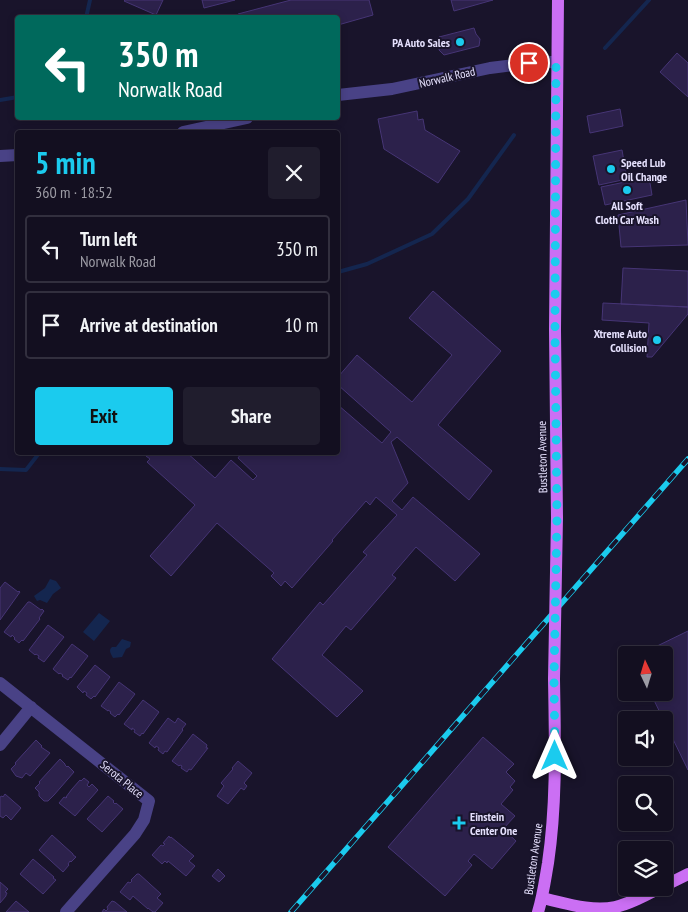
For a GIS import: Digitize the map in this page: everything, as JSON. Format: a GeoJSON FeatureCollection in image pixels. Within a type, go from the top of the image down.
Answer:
{"type":"FeatureCollection","features":[{"type":"Feature","properties":{"kind":"main road","name":"Bustleton Avenue"},"geometry":{"type":"LineString","coordinates":[[538,912],[552,837],[554,792],[557,518],[555,330],[556,62],[558,0]]}},
{"type":"Feature","properties":{"kind":"main road"},"geometry":{"type":"LineString","coordinates":[[673,882],[688,874]]}},
{"type":"Feature","properties":{"kind":"main road"},"geometry":{"type":"LineString","coordinates":[[542,898],[594,909],[604,909],[616,907],[642,896]]}},
{"type":"Feature","properties":{"kind":"street","name":"Norwalk Road"},"geometry":{"type":"LineString","coordinates":[[340,95],[392,89],[490,68],[537,62],[556,62]]}},
{"type":"Feature","properties":{"kind":"street"},"geometry":{"type":"LineString","coordinates":[[192,130],[238,120]]}},
{"type":"Feature","properties":{"kind":"street"},"geometry":{"type":"LineString","coordinates":[[0,156],[15,155]]}},
{"type":"Feature","properties":{"kind":"street","name":"Serota Place"},"geometry":{"type":"LineString","coordinates":[[0,683],[149,801],[144,820],[135,834],[66,912]]}},
{"type":"Feature","properties":{"kind":"street"},"geometry":{"type":"LineString","coordinates":[[0,745],[31,707]]}},
{"type":"Feature","properties":{"kind":"water"},"geometry":{"type":"Polygon","coordinates":[[[50,579],[56,581],[61,588],[53,594],[47,603],[40,600],[37,601],[34,596],[45,588],[50,579]]]}},
{"type":"Feature","properties":{"kind":"water"},"geometry":{"type":"Polygon","coordinates":[[[99,613],[110,621],[94,641],[83,632],[99,613]]]}},
{"type":"Feature","properties":{"kind":"water"},"geometry":{"type":"Polygon","coordinates":[[[122,639],[131,642],[130,647],[126,649],[122,657],[113,658],[110,649],[116,647],[122,639]]]}},
{"type":"Feature","properties":{"kind":"building"},"geometry":{"type":"Polygon","coordinates":[[[125,0],[163,0],[156,15],[125,0]]]}},
{"type":"Feature","properties":{"kind":"building"},"geometry":{"type":"Polygon","coordinates":[[[202,0],[235,0],[204,8],[202,0]]]}},
{"type":"Feature","properties":{"kind":"building"},"geometry":{"type":"Polygon","coordinates":[[[291,0],[369,0],[373,15],[340,24],[340,15],[238,14],[291,0]]]}},
{"type":"Feature","properties":{"kind":"building"},"geometry":{"type":"Polygon","coordinates":[[[451,0],[493,0],[454,11],[451,0]]]}},
{"type":"Feature","properties":{"kind":"building","name":"PA Auto Sales"},"geometry":{"type":"Polygon","coordinates":[[[474,28],[480,39],[479,46],[444,55],[439,50],[439,37],[474,28]]]}},
{"type":"Feature","properties":{"kind":"building"},"geometry":{"type":"Polygon","coordinates":[[[677,53],[688,63],[688,97],[660,72],[677,53]]]}},
{"type":"Feature","properties":{"kind":"building"},"geometry":{"type":"Polygon","coordinates":[[[620,109],[623,126],[590,133],[587,116],[620,109]]]}},
{"type":"Feature","properties":{"kind":"building"},"geometry":{"type":"Polygon","coordinates":[[[417,111],[418,120],[423,119],[425,130],[460,151],[438,183],[384,149],[378,119],[417,111]]]}},
{"type":"Feature","properties":{"kind":"building","name":"Speed Lub Oil Change"},"geometry":{"type":"Polygon","coordinates":[[[622,150],[627,179],[599,185],[593,156],[622,150]]]}},
{"type":"Feature","properties":{"kind":"building","name":"All Soft Cloth Car Wash"},"geometry":{"type":"Polygon","coordinates":[[[649,177],[652,195],[605,205],[601,187],[649,177]]]}},
{"type":"Feature","properties":{"kind":"building"},"geometry":{"type":"Polygon","coordinates":[[[686,200],[688,245],[621,247],[618,215],[686,200]]]}},
{"type":"Feature","properties":{"kind":"building"},"geometry":{"type":"Polygon","coordinates":[[[623,268],[688,271],[688,307],[621,304],[623,268]]]}},
{"type":"Feature","properties":{"kind":"building"},"geometry":{"type":"Polygon","coordinates":[[[433,291],[501,351],[438,425],[492,471],[469,500],[397,437],[391,442],[408,483],[392,501],[402,510],[413,497],[480,554],[455,581],[416,547],[392,575],[396,578],[351,630],[346,626],[322,655],[363,691],[337,717],[272,659],[320,602],[323,605],[367,555],[363,552],[397,515],[376,497],[370,505],[366,501],[292,588],[285,581],[281,586],[271,576],[274,573],[217,523],[171,576],[150,556],[195,505],[147,462],[150,459],[146,456],[189,455],[215,478],[231,460],[253,480],[257,476],[238,458],[240,455],[340,455],[340,407],[382,443],[391,432],[340,387],[340,375],[357,355],[412,402],[452,355],[409,318],[433,291]]]}},
{"type":"Feature","properties":{"kind":"building","name":"Xtreme Auto Collision"},"geometry":{"type":"Polygon","coordinates":[[[603,303],[688,307],[688,314],[652,357],[647,357],[649,323],[602,320],[603,303]]]}},
{"type":"Feature","properties":{"kind":"building"},"geometry":{"type":"Polygon","coordinates":[[[5,582],[20,592],[0,620],[0,588],[5,582]]]}},
{"type":"Feature","properties":{"kind":"building"},"geometry":{"type":"Polygon","coordinates":[[[28,602],[44,611],[23,641],[19,643],[12,635],[11,637],[4,632],[28,602]]]}},
{"type":"Feature","properties":{"kind":"building"},"geometry":{"type":"Polygon","coordinates":[[[48,625],[64,637],[44,662],[38,658],[39,656],[29,650],[48,625]]]}},
{"type":"Feature","properties":{"kind":"building"},"geometry":{"type":"Polygon","coordinates":[[[688,631],[688,770],[673,739],[673,711],[659,711],[654,701],[673,701],[673,646],[657,646],[688,631]]]}},
{"type":"Feature","properties":{"kind":"building"},"geometry":{"type":"Polygon","coordinates":[[[72,644],[88,656],[68,680],[53,669],[72,644]]]}},
{"type":"Feature","properties":{"kind":"building"},"geometry":{"type":"Polygon","coordinates":[[[95,665],[110,677],[95,697],[91,699],[86,695],[87,693],[84,691],[83,693],[77,687],[95,665]]]}},
{"type":"Feature","properties":{"kind":"building"},"geometry":{"type":"Polygon","coordinates":[[[119,682],[135,694],[119,715],[115,717],[101,706],[119,682]]]}},
{"type":"Feature","properties":{"kind":"building"},"geometry":{"type":"Polygon","coordinates":[[[143,700],[159,712],[140,736],[134,732],[135,730],[124,724],[143,700]]]}},
{"type":"Feature","properties":{"kind":"building"},"geometry":{"type":"Polygon","coordinates":[[[168,718],[175,723],[178,718],[186,724],[167,752],[165,751],[163,754],[158,750],[159,748],[156,746],[155,748],[149,743],[168,718]]]}},
{"type":"Feature","properties":{"kind":"building"},"geometry":{"type":"Polygon","coordinates":[[[193,734],[207,745],[206,748],[208,748],[191,770],[189,769],[187,772],[181,768],[182,766],[172,761],[193,734]]]}},
{"type":"Feature","properties":{"kind":"building","name":"Einstein Center One"},"geometry":{"type":"Polygon","coordinates":[[[483,737],[514,764],[506,772],[515,781],[510,787],[513,790],[501,804],[515,816],[503,829],[516,841],[492,869],[474,854],[468,861],[472,865],[445,896],[388,847],[483,737]]]}},
{"type":"Feature","properties":{"kind":"building"},"geometry":{"type":"Polygon","coordinates":[[[36,740],[41,747],[50,753],[30,776],[26,773],[22,778],[16,776],[11,769],[36,740]]]}},
{"type":"Feature","properties":{"kind":"building"},"geometry":{"type":"Polygon","coordinates":[[[60,759],[74,772],[48,801],[44,801],[35,788],[60,759]]]}},
{"type":"Feature","properties":{"kind":"building"},"geometry":{"type":"Polygon","coordinates":[[[238,761],[252,773],[244,783],[247,786],[244,790],[241,788],[228,804],[217,796],[224,786],[221,783],[238,761]]]}},
{"type":"Feature","properties":{"kind":"building"},"geometry":{"type":"Polygon","coordinates":[[[84,778],[89,782],[87,785],[89,787],[92,784],[98,790],[75,816],[59,803],[84,778]]]}},
{"type":"Feature","properties":{"kind":"building"},"geometry":{"type":"Polygon","coordinates":[[[5,794],[21,808],[11,820],[6,815],[3,818],[0,816],[0,797],[3,797],[5,794]]]}},
{"type":"Feature","properties":{"kind":"building"},"geometry":{"type":"Polygon","coordinates":[[[108,796],[123,809],[102,832],[87,819],[108,796]]]}},
{"type":"Feature","properties":{"kind":"building"},"geometry":{"type":"Polygon","coordinates":[[[52,835],[76,857],[70,861],[63,872],[39,850],[52,835]]]}},
{"type":"Feature","properties":{"kind":"building"},"geometry":{"type":"Polygon","coordinates":[[[169,836],[194,856],[189,861],[195,866],[186,876],[168,861],[162,864],[152,855],[161,845],[165,844],[163,843],[169,836]]]}},
{"type":"Feature","properties":{"kind":"building"},"geometry":{"type":"Polygon","coordinates":[[[33,859],[56,880],[43,894],[20,874],[33,859]]]}},
{"type":"Feature","properties":{"kind":"building"},"geometry":{"type":"Polygon","coordinates":[[[218,869],[225,876],[219,882],[212,876],[218,869]]]}},
{"type":"Feature","properties":{"kind":"building"},"geometry":{"type":"Polygon","coordinates":[[[137,874],[161,894],[157,898],[163,903],[155,912],[148,909],[133,896],[130,900],[120,892],[137,874]]]}},
{"type":"Feature","properties":{"kind":"building"},"geometry":{"type":"Polygon","coordinates":[[[0,882],[8,889],[5,892],[7,893],[6,896],[0,903],[0,882]]]}},
{"type":"Feature","properties":{"kind":"building"},"geometry":{"type":"Polygon","coordinates":[[[16,901],[29,912],[6,912],[16,901]]]}},
{"type":"Feature","properties":{"kind":"building"},"geometry":{"type":"Polygon","coordinates":[[[112,901],[127,912],[102,912],[104,909],[106,911],[108,909],[107,907],[112,901]]]}},
{"type":"Feature","properties":{"kind":"waterway"},"geometry":{"type":"LineString","coordinates":[[87,15],[90,0]]}},
{"type":"Feature","properties":{"kind":"waterway"},"geometry":{"type":"LineString","coordinates":[[605,48],[649,0]]}},
{"type":"Feature","properties":{"kind":"waterway"},"geometry":{"type":"LineString","coordinates":[[0,100],[15,98]]}},
{"type":"Feature","properties":{"kind":"waterway"},"geometry":{"type":"LineString","coordinates":[[340,271],[367,264],[432,234],[468,199],[514,135]]}},
{"type":"Feature","properties":{"kind":"waterway"},"geometry":{"type":"LineString","coordinates":[[0,469],[26,470],[38,455]]}},
{"type":"Feature","properties":{"kind":"railway"},"geometry":{"type":"LineString","coordinates":[[291,912],[688,459]]}},
{"type":"Feature","properties":{"kind":"place","name":"PA Auto Sales"},"geometry":{"type":"Point","coordinates":[460,42]}},
{"type":"Feature","properties":{"kind":"place","name":"Speed Lub Oil Change"},"geometry":{"type":"Point","coordinates":[611,169]}},
{"type":"Feature","properties":{"kind":"place","name":"All Soft Cloth Car Wash"},"geometry":{"type":"Point","coordinates":[627,190]}},
{"type":"Feature","properties":{"kind":"place","name":"Xtreme Auto Collision"},"geometry":{"type":"Point","coordinates":[657,340]}},
{"type":"Feature","properties":{"kind":"place","name":"Einstein Center One"},"geometry":{"type":"Point","coordinates":[459,823]}},
{"type":"Feature","properties":{"kind":"route"},"geometry":{"type":"LineString","coordinates":[[529,63],[556,62],[555,330],[557,518],[554,679],[555,756]]}}]}
